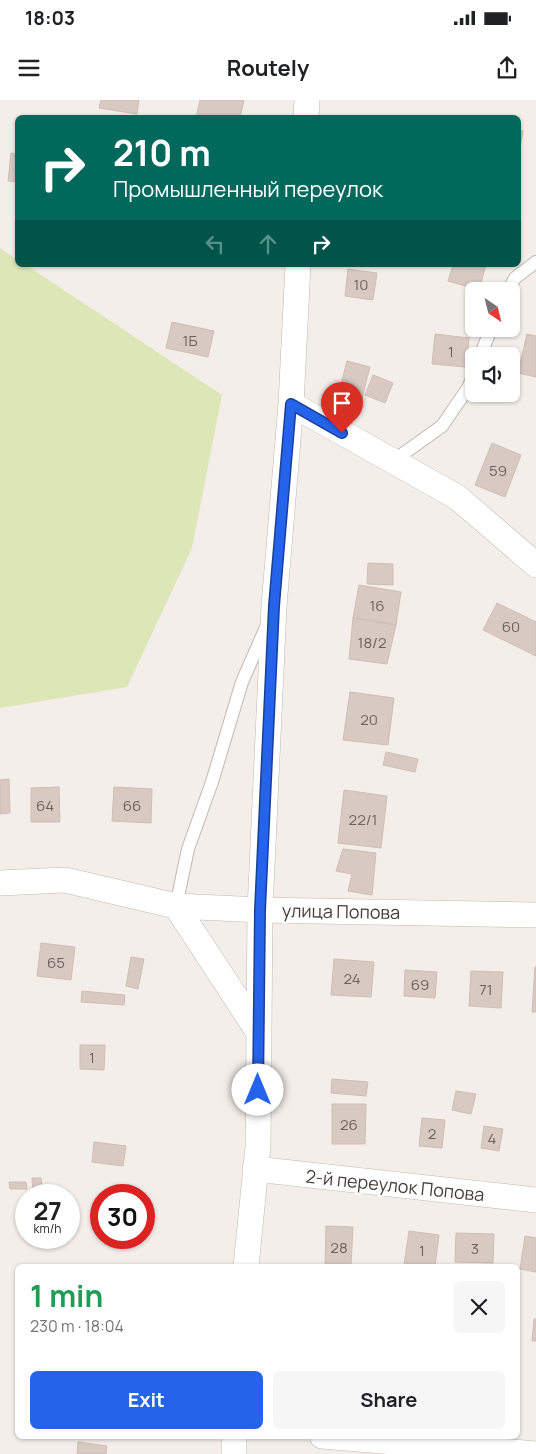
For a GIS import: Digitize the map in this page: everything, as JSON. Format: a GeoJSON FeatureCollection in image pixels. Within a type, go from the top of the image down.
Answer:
{"type":"FeatureCollection","features":[{"type":"Feature","properties":{"kind":"street"},"geometry":{"type":"LineString","coordinates":[[306,100],[306,115]]}},
{"type":"Feature","properties":{"kind":"street"},"geometry":{"type":"LineString","coordinates":[[246,1264],[258,1147],[260,910],[274,606],[291,404],[298,267]]}},
{"type":"Feature","properties":{"kind":"street"},"geometry":{"type":"LineString","coordinates":[[291,404],[457,497],[536,564]]}},
{"type":"Feature","properties":{"kind":"street","name":"улица Попова"},"geometry":{"type":"LineString","coordinates":[[0,883],[65,880],[176,906],[260,910],[536,915]]}},
{"type":"Feature","properties":{"kind":"street"},"geometry":{"type":"LineString","coordinates":[[176,906],[259,1033]]}},
{"type":"Feature","properties":{"kind":"street","name":"2-й переулок Попова"},"geometry":{"type":"LineString","coordinates":[[255,1170],[536,1200]]}},
{"type":"Feature","properties":{"kind":"street"},"geometry":{"type":"LineString","coordinates":[[234,1439],[234,1454]]}},
{"type":"Feature","properties":{"kind":"street"},"geometry":{"type":"LineString","coordinates":[[358,1439],[536,1454]]}},
{"type":"Feature","properties":{"kind":"lane"},"geometry":{"type":"LineString","coordinates":[[513,282],[515,278],[536,262]]}},
{"type":"Feature","properties":{"kind":"lane"},"geometry":{"type":"LineString","coordinates":[[392,461],[442,426],[465,392]]}},
{"type":"Feature","properties":{"kind":"lane"},"geometry":{"type":"LineString","coordinates":[[176,906],[188,849],[212,782],[242,682],[274,606]]}},
{"type":"Feature","properties":{"kind":"green space"},"geometry":{"type":"Polygon","coordinates":[[[0,248],[15,259],[15,267],[29,267],[222,395],[192,548],[127,687],[0,708],[0,248]]]}},
{"type":"Feature","properties":{"kind":"building"},"geometry":{"type":"Polygon","coordinates":[[[101,100],[139,100],[137,114],[99,108],[101,100]]]}},
{"type":"Feature","properties":{"kind":"building"},"geometry":{"type":"Polygon","coordinates":[[[200,100],[244,100],[241,115],[197,115],[200,100]]]}},
{"type":"Feature","properties":{"kind":"building"},"geometry":{"type":"Polygon","coordinates":[[[11,153],[15,154],[15,182],[8,181],[11,153]]]}},
{"type":"Feature","properties":{"kind":"building"},"geometry":{"type":"Polygon","coordinates":[[[452,267],[485,267],[481,282],[465,282],[465,286],[448,281],[452,267]]]}},
{"type":"Feature","properties":{"kind":"building"},"geometry":{"type":"Polygon","coordinates":[[[348,269],[377,273],[373,300],[345,296],[348,269]]]}},
{"type":"Feature","properties":{"kind":"building"},"geometry":{"type":"Polygon","coordinates":[[[172,322],[214,331],[208,357],[166,348],[172,322]]]}},
{"type":"Feature","properties":{"kind":"building"},"geometry":{"type":"Polygon","coordinates":[[[435,334],[469,338],[468,347],[465,347],[465,367],[432,364],[435,334]]]}},
{"type":"Feature","properties":{"kind":"building"},"geometry":{"type":"Polygon","coordinates":[[[527,334],[536,336],[536,377],[520,373],[520,364],[527,334]]]}},
{"type":"Feature","properties":{"kind":"building"},"geometry":{"type":"Polygon","coordinates":[[[347,361],[370,367],[361,402],[338,396],[347,361]]]}},
{"type":"Feature","properties":{"kind":"building"},"geometry":{"type":"Polygon","coordinates":[[[373,375],[393,383],[385,403],[365,395],[373,375]]]}},
{"type":"Feature","properties":{"kind":"building"},"geometry":{"type":"Polygon","coordinates":[[[492,443],[521,455],[505,497],[475,485],[492,443]]]}},
{"type":"Feature","properties":{"kind":"building"},"geometry":{"type":"Polygon","coordinates":[[[368,563],[393,564],[393,585],[367,584],[368,563]]]}},
{"type":"Feature","properties":{"kind":"building"},"geometry":{"type":"Polygon","coordinates":[[[359,585],[401,592],[396,625],[353,618],[359,585]]]}},
{"type":"Feature","properties":{"kind":"building"},"geometry":{"type":"Polygon","coordinates":[[[497,603],[536,622],[536,656],[483,630],[497,603]]]}},
{"type":"Feature","properties":{"kind":"building"},"geometry":{"type":"Polygon","coordinates":[[[353,618],[396,625],[387,664],[349,659],[353,618]]]}},
{"type":"Feature","properties":{"kind":"building"},"geometry":{"type":"Polygon","coordinates":[[[350,692],[394,698],[388,745],[343,740],[350,692]]]}},
{"type":"Feature","properties":{"kind":"building"},"geometry":{"type":"Polygon","coordinates":[[[386,752],[418,759],[415,772],[383,765],[386,752]]]}},
{"type":"Feature","properties":{"kind":"building"},"geometry":{"type":"Polygon","coordinates":[[[9,779],[10,813],[0,814],[0,780],[9,779]]]}},
{"type":"Feature","properties":{"kind":"building"},"geometry":{"type":"Polygon","coordinates":[[[59,787],[60,822],[31,822],[31,788],[59,787]]]}},
{"type":"Feature","properties":{"kind":"building"},"geometry":{"type":"Polygon","coordinates":[[[114,787],[152,789],[151,823],[112,821],[114,787]]]}},
{"type":"Feature","properties":{"kind":"building"},"geometry":{"type":"Polygon","coordinates":[[[344,790],[387,796],[381,848],[338,843],[344,790]]]}},
{"type":"Feature","properties":{"kind":"building"},"geometry":{"type":"Polygon","coordinates":[[[343,849],[376,853],[372,895],[348,891],[352,874],[336,871],[343,849]]]}},
{"type":"Feature","properties":{"kind":"building"},"geometry":{"type":"Polygon","coordinates":[[[41,943],[75,947],[71,980],[37,976],[41,943]]]}},
{"type":"Feature","properties":{"kind":"building"},"geometry":{"type":"Polygon","coordinates":[[[131,957],[144,959],[138,989],[126,986],[131,957]]]}},
{"type":"Feature","properties":{"kind":"building"},"geometry":{"type":"Polygon","coordinates":[[[334,959],[374,962],[371,997],[331,995],[334,959]]]}},
{"type":"Feature","properties":{"kind":"building"},"geometry":{"type":"Polygon","coordinates":[[[535,967],[536,1012],[532,1012],[535,967]]]}},
{"type":"Feature","properties":{"kind":"building"},"geometry":{"type":"Polygon","coordinates":[[[405,970],[437,972],[435,998],[404,996],[405,970]]]}},
{"type":"Feature","properties":{"kind":"building"},"geometry":{"type":"Polygon","coordinates":[[[471,971],[503,972],[501,1008],[469,1006],[471,971]]]}},
{"type":"Feature","properties":{"kind":"building"},"geometry":{"type":"Polygon","coordinates":[[[82,991],[125,995],[124,1005],[81,1002],[82,991]]]}},
{"type":"Feature","properties":{"kind":"building"},"geometry":{"type":"Polygon","coordinates":[[[80,1045],[105,1045],[104,1070],[80,1069],[80,1045]]]}},
{"type":"Feature","properties":{"kind":"building"},"geometry":{"type":"Polygon","coordinates":[[[332,1079],[368,1082],[366,1096],[331,1093],[332,1079]]]}},
{"type":"Feature","properties":{"kind":"building"},"geometry":{"type":"Polygon","coordinates":[[[456,1091],[476,1094],[471,1114],[452,1110],[456,1091]]]}},
{"type":"Feature","properties":{"kind":"building"},"geometry":{"type":"Polygon","coordinates":[[[332,1104],[366,1104],[365,1144],[332,1144],[332,1104]]]}},
{"type":"Feature","properties":{"kind":"building"},"geometry":{"type":"Polygon","coordinates":[[[422,1118],[445,1120],[442,1148],[419,1146],[422,1118]]]}},
{"type":"Feature","properties":{"kind":"building"},"geometry":{"type":"Polygon","coordinates":[[[484,1126],[503,1129],[499,1151],[481,1148],[484,1126]]]}},
{"type":"Feature","properties":{"kind":"building"},"geometry":{"type":"Polygon","coordinates":[[[94,1142],[126,1146],[123,1166],[92,1162],[94,1142]]]}},
{"type":"Feature","properties":{"kind":"building"},"geometry":{"type":"Polygon","coordinates":[[[32,1178],[41,1178],[42,1184],[32,1184],[32,1178]]]}},
{"type":"Feature","properties":{"kind":"building"},"geometry":{"type":"Polygon","coordinates":[[[9,1182],[26,1182],[26,1184],[15,1184],[15,1189],[10,1189],[9,1182]]]}},
{"type":"Feature","properties":{"kind":"building"},"geometry":{"type":"Polygon","coordinates":[[[326,1226],[353,1227],[351,1264],[325,1264],[326,1226]]]}},
{"type":"Feature","properties":{"kind":"building"},"geometry":{"type":"Polygon","coordinates":[[[409,1231],[439,1235],[435,1264],[404,1264],[409,1231]]]}},
{"type":"Feature","properties":{"kind":"building"},"geometry":{"type":"Polygon","coordinates":[[[456,1233],[494,1234],[493,1263],[455,1262],[456,1233]]]}},
{"type":"Feature","properties":{"kind":"building"},"geometry":{"type":"Polygon","coordinates":[[[525,1236],[536,1238],[536,1272],[520,1269],[525,1236]]]}},
{"type":"Feature","properties":{"kind":"building"},"geometry":{"type":"Polygon","coordinates":[[[534,1319],[536,1319],[536,1341],[532,1341],[534,1319]]]}},
{"type":"Feature","properties":{"kind":"building"},"geometry":{"type":"Polygon","coordinates":[[[78,1442],[107,1446],[106,1454],[77,1454],[78,1442]]]}},
{"type":"Feature","properties":{"kind":"route"},"geometry":{"type":"LineString","coordinates":[[258,1090],[260,910],[274,606],[291,404],[342,433]]}}]}
